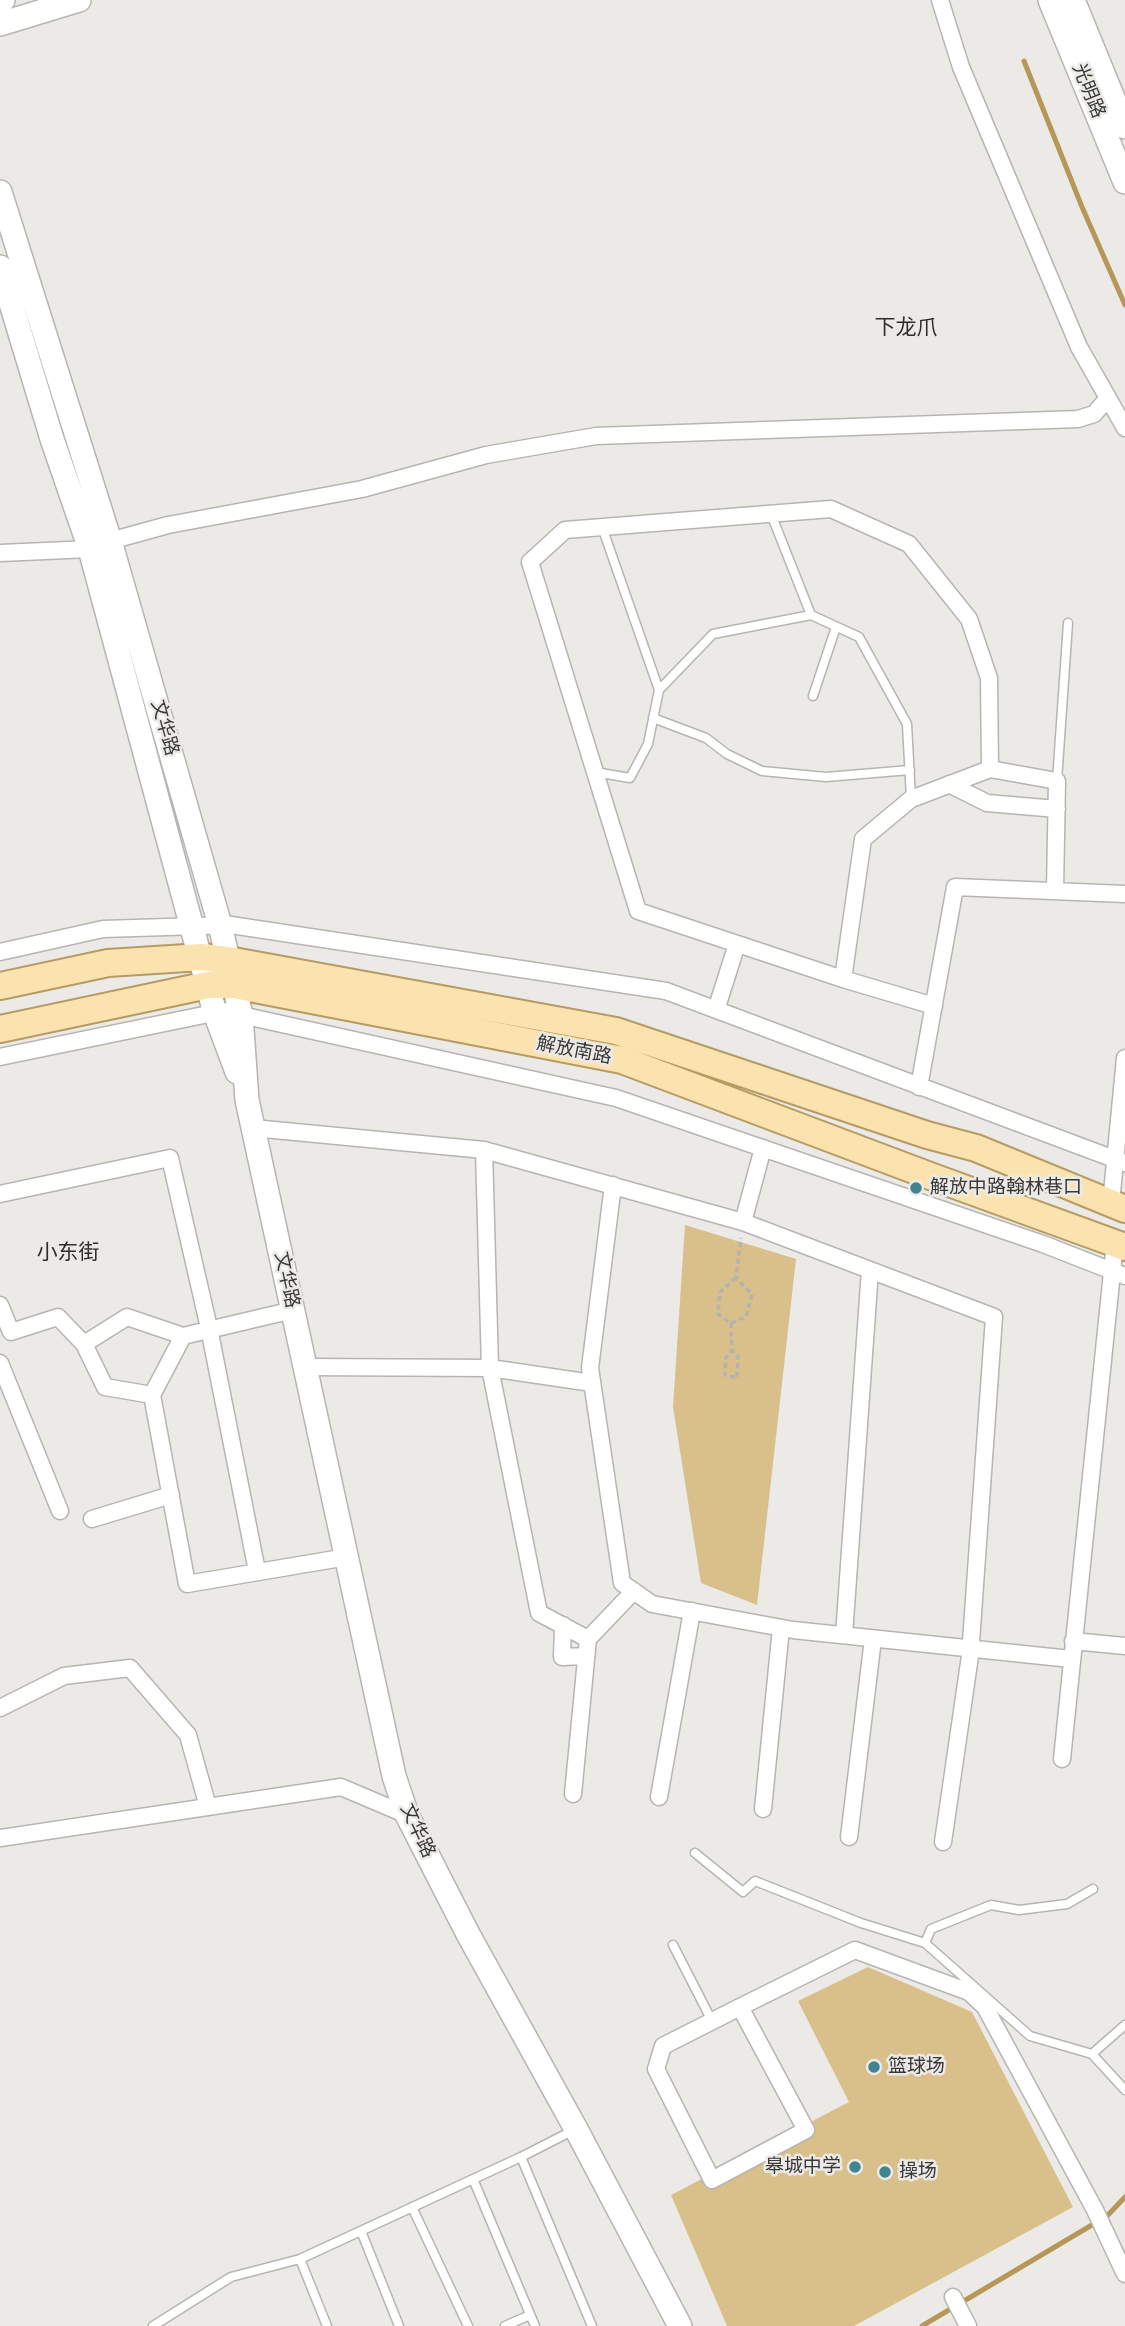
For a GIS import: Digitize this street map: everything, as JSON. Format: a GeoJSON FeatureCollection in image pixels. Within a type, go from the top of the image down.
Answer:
{"type":"FeatureCollection","features":[{"type":"Feature","properties":{"kind":"main road","name":"解放南路"},"geometry":{"type":"LineString","coordinates":[[0,986],[108,963],[202,957],[223,977],[622,1060],[1120,1245]]}},
{"type":"Feature","properties":{"kind":"main road","name":"解放南路"},"geometry":{"type":"LineString","coordinates":[[0,1029],[223,977],[616,1031],[914,1131],[976,1148],[1118,1206]]}},
{"type":"Feature","properties":{"kind":"street"},"geometry":{"type":"LineString","coordinates":[[0,24],[79,0]]}},
{"type":"Feature","properties":{"kind":"street"},"geometry":{"type":"LineString","coordinates":[[940,0],[961,66],[1079,347],[1125,428]]}},
{"type":"Feature","properties":{"kind":"street","name":"光明路"},"geometry":{"type":"LineString","coordinates":[[1050,0],[1125,182]]}},
{"type":"Feature","properties":{"kind":"street","name":"光明路"},"geometry":{"type":"LineString","coordinates":[[1073,0],[1125,128]]}},
{"type":"Feature","properties":{"kind":"street","name":"文华路"},"geometry":{"type":"LineString","coordinates":[[0,192],[100,545],[220,925],[223,977],[241,1015],[247,1100],[394,1776],[407,1815],[468,1934],[576,2129],[680,2326]]}},
{"type":"Feature","properties":{"kind":"street","name":"文华路"},"geometry":{"type":"LineString","coordinates":[[0,267],[52,439],[100,545],[202,957]]}},
{"type":"Feature","properties":{"kind":"street"},"geometry":{"type":"LineString","coordinates":[[0,553],[100,545],[169,525],[362,489],[486,455],[596,436],[1078,419],[1094,414],[1108,398]]}},
{"type":"Feature","properties":{"kind":"street"},"geometry":{"type":"LineString","coordinates":[[934,1006],[843,979],[638,911],[530,562],[565,530],[831,509],[909,544],[969,619],[989,678],[990,769]]}},
{"type":"Feature","properties":{"kind":"street"},"geometry":{"type":"LineString","coordinates":[[843,979],[863,839],[911,799],[990,769],[1057,781],[1055,891]]}},
{"type":"Feature","properties":{"kind":"street"},"geometry":{"type":"LineString","coordinates":[[949,785],[987,803],[1057,809]]}},
{"type":"Feature","properties":{"kind":"street"},"geometry":{"type":"LineString","coordinates":[[919,1087],[955,887],[1125,894]]}},
{"type":"Feature","properties":{"kind":"street"},"geometry":{"type":"LineString","coordinates":[[0,952],[103,929],[231,925],[666,991],[1119,1161]]}},
{"type":"Feature","properties":{"kind":"street"},"geometry":{"type":"LineString","coordinates":[[716,1010],[737,944]]}},
{"type":"Feature","properties":{"kind":"street"},"geometry":{"type":"LineString","coordinates":[[223,977],[215,1013],[247,1100]]}},
{"type":"Feature","properties":{"kind":"street"},"geometry":{"type":"LineString","coordinates":[[0,1058],[223,1011],[616,1098],[1043,1244],[1119,1274]]}},
{"type":"Feature","properties":{"kind":"street"},"geometry":{"type":"LineString","coordinates":[[1118,1206],[1125,1058]]}},
{"type":"Feature","properties":{"kind":"street"},"geometry":{"type":"LineString","coordinates":[[253,1128],[484,1150],[743,1222],[994,1317],[971,1649],[943,1842]]}},
{"type":"Feature","properties":{"kind":"street"},"geometry":{"type":"LineString","coordinates":[[743,1222],[763,1148]]}},
{"type":"Feature","properties":{"kind":"street"},"geometry":{"type":"LineString","coordinates":[[484,1150],[490,1368],[539,1613],[588,1639]]}},
{"type":"Feature","properties":{"kind":"street"},"geometry":{"type":"LineString","coordinates":[[0,1194],[170,1158],[209,1328],[257,1571]]}},
{"type":"Feature","properties":{"kind":"street"},"geometry":{"type":"LineString","coordinates":[[612,1185],[590,1368],[622,1583],[652,1604],[781,1628],[1071,1659]]}},
{"type":"Feature","properties":{"kind":"street"},"geometry":{"type":"LineString","coordinates":[[1062,1759],[1073,1641],[1119,1274],[1120,1245]]}},
{"type":"Feature","properties":{"kind":"street"},"geometry":{"type":"LineString","coordinates":[[844,1635],[870,1270]]}},
{"type":"Feature","properties":{"kind":"street"},"geometry":{"type":"LineString","coordinates":[[0,1305],[11,1332],[58,1317],[84,1344],[105,1387],[152,1395]]}},
{"type":"Feature","properties":{"kind":"street"},"geometry":{"type":"LineString","coordinates":[[84,1344],[127,1317],[183,1336],[293,1310]]}},
{"type":"Feature","properties":{"kind":"street"},"geometry":{"type":"LineString","coordinates":[[183,1336],[152,1395],[187,1584],[346,1557]]}},
{"type":"Feature","properties":{"kind":"street"},"geometry":{"type":"LineString","coordinates":[[0,1363],[60,1511]]}},
{"type":"Feature","properties":{"kind":"street"},"geometry":{"type":"LineString","coordinates":[[305,1367],[490,1368],[592,1383]]}},
{"type":"Feature","properties":{"kind":"street"},"geometry":{"type":"LineString","coordinates":[[92,1519],[171,1495]]}},
{"type":"Feature","properties":{"kind":"street"},"geometry":{"type":"LineString","coordinates":[[573,1794],[588,1639],[634,1591]]}},
{"type":"Feature","properties":{"kind":"street"},"geometry":{"type":"LineString","coordinates":[[659,1797],[692,1611]]}},
{"type":"Feature","properties":{"kind":"street"},"geometry":{"type":"LineString","coordinates":[[563,1625],[562,1657],[586,1656]]}},
{"type":"Feature","properties":{"kind":"street"},"geometry":{"type":"LineString","coordinates":[[763,1809],[781,1628]]}},
{"type":"Feature","properties":{"kind":"street"},"geometry":{"type":"LineString","coordinates":[[849,1837],[873,1639]]}},
{"type":"Feature","properties":{"kind":"street"},"geometry":{"type":"LineString","coordinates":[[1073,1641],[1125,1646]]}},
{"type":"Feature","properties":{"kind":"street"},"geometry":{"type":"LineString","coordinates":[[0,1708],[64,1676],[130,1668],[188,1735],[208,1807]]}},
{"type":"Feature","properties":{"kind":"street"},"geometry":{"type":"LineString","coordinates":[[0,1838],[341,1787],[407,1815]]}},
{"type":"Feature","properties":{"kind":"street"},"geometry":{"type":"LineString","coordinates":[[740,2007],[806,2130],[712,2180],[656,2068],[663,2046],[712,2021],[740,2007],[855,1950],[969,1992],[985,2007],[1095,2210],[1125,2274]]}},
{"type":"Feature","properties":{"kind":"street"},"geometry":{"type":"LineString","coordinates":[[953,2297],[967,2324]]}},
{"type":"Feature","properties":{"kind":"lane"},"geometry":{"type":"LineString","coordinates":[[771,514],[811,615]]}},
{"type":"Feature","properties":{"kind":"lane"},"geometry":{"type":"LineString","coordinates":[[595,772],[630,778],[648,744],[659,690],[602,527]]}},
{"type":"Feature","properties":{"kind":"lane"},"geometry":{"type":"LineString","coordinates":[[659,690],[713,634],[811,615],[859,637],[907,724],[911,799]]}},
{"type":"Feature","properties":{"kind":"lane"},"geometry":{"type":"LineString","coordinates":[[1057,781],[1069,623]]}},
{"type":"Feature","properties":{"kind":"lane"},"geometry":{"type":"LineString","coordinates":[[813,696],[836,627]]}},
{"type":"Feature","properties":{"kind":"lane"},"geometry":{"type":"LineString","coordinates":[[653,718],[706,738],[727,754],[762,771],[827,776],[910,770]]}},
{"type":"Feature","properties":{"kind":"lane"},"geometry":{"type":"LineString","coordinates":[[695,1853],[743,1892],[755,1881],[862,1923],[925,1943],[1031,2036],[1092,2054],[1125,2090]]}},
{"type":"Feature","properties":{"kind":"lane"},"geometry":{"type":"LineString","coordinates":[[925,1943],[931,1929],[991,1905],[1019,1910],[1067,1904],[1093,1889]]}},
{"type":"Feature","properties":{"kind":"lane"},"geometry":{"type":"LineString","coordinates":[[673,1945],[712,2021]]}},
{"type":"Feature","properties":{"kind":"lane"},"geometry":{"type":"LineString","coordinates":[[1092,2054],[1125,2025]]}},
{"type":"Feature","properties":{"kind":"lane"},"geometry":{"type":"LineString","coordinates":[[153,2326],[231,2277],[300,2259],[576,2129]]}},
{"type":"Feature","properties":{"kind":"lane"},"geometry":{"type":"LineString","coordinates":[[521,2157],[592,2326]]}},
{"type":"Feature","properties":{"kind":"lane"},"geometry":{"type":"LineString","coordinates":[[474,2179],[535,2326]]}},
{"type":"Feature","properties":{"kind":"lane"},"geometry":{"type":"LineString","coordinates":[[412,2207],[468,2326]]}},
{"type":"Feature","properties":{"kind":"lane"},"geometry":{"type":"LineString","coordinates":[[360,2231],[399,2326]]}},
{"type":"Feature","properties":{"kind":"lane"},"geometry":{"type":"LineString","coordinates":[[300,2259],[327,2326]]}},
{"type":"Feature","properties":{"kind":"lane"},"geometry":{"type":"LineString","coordinates":[[505,2326],[530,2315]]}},
{"type":"Feature","properties":{"kind":"path"},"geometry":{"type":"LineString","coordinates":[[731,1323],[718,1314],[720,1292],[736,1278],[743,1222]]}},
{"type":"Feature","properties":{"kind":"path"},"geometry":{"type":"LineString","coordinates":[[731,1323],[746,1317],[752,1294],[736,1278]]}},
{"type":"Feature","properties":{"kind":"path"},"geometry":{"type":"LineString","coordinates":[[731,1323],[732,1350],[738,1357],[737,1378],[725,1375],[726,1358],[732,1350]]}},
{"type":"Feature","properties":{"kind":"shaded area"},"geometry":{"type":"Polygon","coordinates":[[[685,1225],[796,1259],[757,1605],[701,1583],[673,1407],[685,1225]]]}},
{"type":"Feature","properties":{"kind":"shaded area","name":"操场"},"geometry":{"type":"Polygon","coordinates":[[[868,1967],[972,2012],[1073,2207],[854,2326],[727,2326],[671,2195],[849,2102],[798,2001],[868,1967]]]}},
{"type":"Feature","properties":{"kind":"waterway"},"geometry":{"type":"LineString","coordinates":[[1024,61],[1082,207],[1125,305]]}},
{"type":"Feature","properties":{"kind":"waterway"},"geometry":{"type":"LineString","coordinates":[[922,2326],[1107,2216],[1125,2197]]}},
{"type":"Feature","properties":{"kind":"place","name":"解放中路翰林巷口"},"geometry":{"type":"Point","coordinates":[916,1188]}},
{"type":"Feature","properties":{"kind":"place","name":"篮球场"},"geometry":{"type":"Point","coordinates":[874,2067]}},
{"type":"Feature","properties":{"kind":"place","name":"皋城中学"},"geometry":{"type":"Point","coordinates":[855,2167]}},
{"type":"Feature","properties":{"kind":"place","name":"操场"},"geometry":{"type":"Point","coordinates":[885,2172]}},
{"type":"Feature","properties":{"kind":"district","name":"下龙爪"},"geometry":{"type":"Point","coordinates":[906,329]}},
{"type":"Feature","properties":{"kind":"district","name":"小东街"},"geometry":{"type":"Point","coordinates":[68,1254]}}]}
